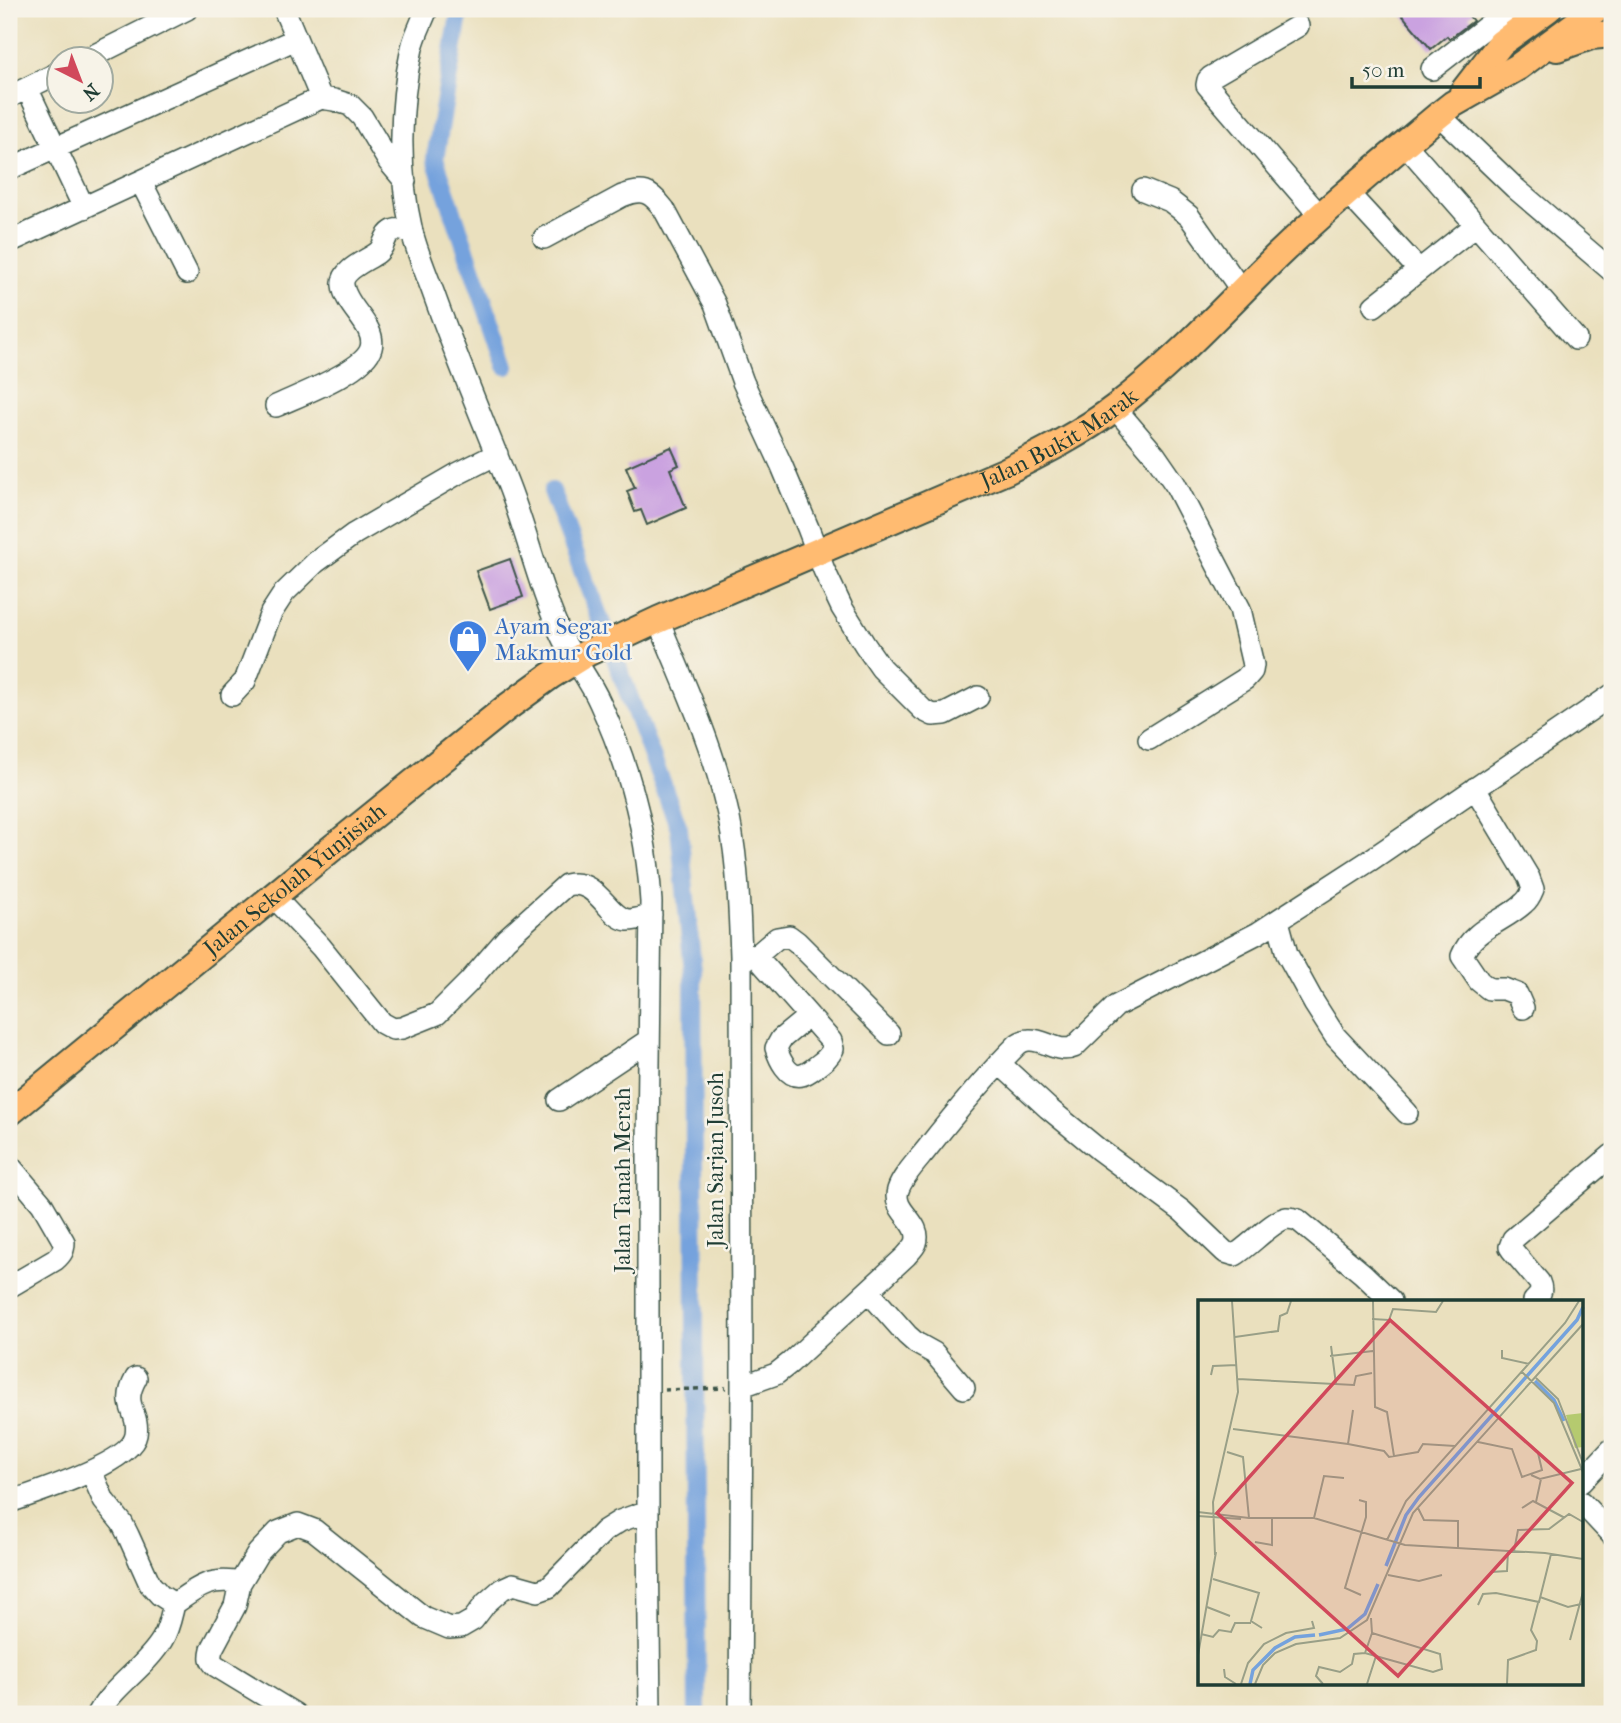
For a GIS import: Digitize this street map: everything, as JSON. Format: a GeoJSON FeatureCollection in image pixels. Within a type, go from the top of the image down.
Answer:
{"type":"FeatureCollection","features":[{"type":"Feature","properties":{"kind":"main road","name":"Jalan Bukit Marak"},"geometry":{"type":"LineString","coordinates":[[1446,109],[1501,43],[1547,9]]}},
{"type":"Feature","properties":{"kind":"main road","name":"Jalan Bukit Marak"},"geometry":{"type":"LineString","coordinates":[[581,656],[651,623],[1006,471],[1087,428],[1150,379],[1320,216],[1446,109],[1518,66],[1596,9]]}},
{"type":"Feature","properties":{"kind":"main road"},"geometry":{"type":"LineString","coordinates":[[1518,66],[1565,44],[1591,36],[1612,34]]}},
{"type":"Feature","properties":{"kind":"main road","name":"Jalan Sekolah Yunjisiah"},"geometry":{"type":"LineString","coordinates":[[11,1108],[506,708],[581,656]]}},
{"type":"Feature","properties":{"kind":"street"},"geometry":{"type":"LineString","coordinates":[[113,46],[187,9]]}},
{"type":"Feature","properties":{"kind":"street"},"geometry":{"type":"LineString","coordinates":[[284,9],[321,99]]}},
{"type":"Feature","properties":{"kind":"street","name":"Jalan Tanah Merah"},"geometry":{"type":"LineString","coordinates":[[427,9],[412,46],[403,103],[401,140],[412,233],[450,340],[519,512],[550,607],[564,639],[581,656],[631,783],[649,868],[650,1714]]}},
{"type":"Feature","properties":{"kind":"street"},"geometry":{"type":"LineString","coordinates":[[1432,69],[1508,9]]}},
{"type":"Feature","properties":{"kind":"street"},"geometry":{"type":"LineString","coordinates":[[1298,26],[1211,77],[1207,85],[1320,216]]}},
{"type":"Feature","properties":{"kind":"street"},"geometry":{"type":"LineString","coordinates":[[9,169],[296,39]]}},
{"type":"Feature","properties":{"kind":"street"},"geometry":{"type":"LineString","coordinates":[[46,79],[18,92],[55,148],[84,208]]}},
{"type":"Feature","properties":{"kind":"street"},"geometry":{"type":"LineString","coordinates":[[9,242],[321,99],[350,105],[362,117],[389,162],[405,181]]}},
{"type":"Feature","properties":{"kind":"street"},"geometry":{"type":"LineString","coordinates":[[1446,109],[1505,179],[1612,271]]}},
{"type":"Feature","properties":{"kind":"street"},"geometry":{"type":"LineString","coordinates":[[1405,144],[1576,339]]}},
{"type":"Feature","properties":{"kind":"street"},"geometry":{"type":"LineString","coordinates":[[141,182],[187,273]]}},
{"type":"Feature","properties":{"kind":"street"},"geometry":{"type":"LineString","coordinates":[[1143,190],[1170,201],[1189,216],[1242,291]]}},
{"type":"Feature","properties":{"kind":"street"},"geometry":{"type":"LineString","coordinates":[[544,238],[635,191],[647,192],[657,200],[715,304],[743,383],[781,464],[817,552],[842,608],[865,645],[881,668],[923,710],[933,715],[945,713],[978,697]]}},
{"type":"Feature","properties":{"kind":"street"},"geometry":{"type":"LineString","coordinates":[[1348,192],[1419,271]]}},
{"type":"Feature","properties":{"kind":"street"},"geometry":{"type":"LineString","coordinates":[[1374,306],[1476,225]]}},
{"type":"Feature","properties":{"kind":"street"},"geometry":{"type":"LineString","coordinates":[[276,407],[345,374],[366,358],[371,348],[372,336],[345,294],[344,279],[348,272],[380,251],[391,232],[398,229],[412,233]]}},
{"type":"Feature","properties":{"kind":"street"},"geometry":{"type":"LineString","coordinates":[[1115,408],[1155,455],[1175,484],[1240,609],[1253,660],[1252,671],[1245,679],[1149,738]]}},
{"type":"Feature","properties":{"kind":"street"},"geometry":{"type":"LineString","coordinates":[[232,695],[245,681],[271,613],[284,593],[316,562],[354,534],[497,454]]}},
{"type":"Feature","properties":{"kind":"street","name":"Jalan Sarjan Jusoh"},"geometry":{"type":"LineString","coordinates":[[651,623],[702,726],[715,764],[726,803],[748,956],[733,1387],[740,1714]]}},
{"type":"Feature","properties":{"kind":"street"},"geometry":{"type":"LineString","coordinates":[[733,1387],[776,1374],[868,1292],[916,1244],[917,1233],[897,1200],[898,1189],[970,1094],[1018,1044],[1028,1040],[1062,1049],[1074,1047],[1116,1006],[1278,921],[1612,695]]}},
{"type":"Feature","properties":{"kind":"street"},"geometry":{"type":"LineString","coordinates":[[1475,788],[1534,889],[1526,902],[1474,937],[1465,946],[1462,956],[1479,981],[1489,989],[1504,989],[1517,994],[1522,1009]]}},
{"type":"Feature","properties":{"kind":"street"},"geometry":{"type":"LineString","coordinates":[[273,896],[321,947],[382,1023],[393,1030],[440,1012],[506,939],[566,885],[578,883],[591,890],[624,919],[651,915]]}},
{"type":"Feature","properties":{"kind":"street"},"geometry":{"type":"LineString","coordinates":[[1278,921],[1287,954],[1335,1036],[1407,1113]]}},
{"type":"Feature","properties":{"kind":"street"},"geometry":{"type":"LineString","coordinates":[[809,1016],[748,956],[777,938],[789,936],[889,1034]]}},
{"type":"Feature","properties":{"kind":"street"},"geometry":{"type":"LineString","coordinates":[[559,1100],[649,1040]]}},
{"type":"Feature","properties":{"kind":"street"},"geometry":{"type":"LineString","coordinates":[[999,1063],[1098,1149],[1182,1211],[1226,1252],[1235,1255],[1276,1222],[1287,1218],[1298,1220],[1390,1300]]}},
{"type":"Feature","properties":{"kind":"street"},"geometry":{"type":"LineString","coordinates":[[9,1165],[42,1204],[64,1242],[64,1249],[55,1260],[9,1287]]}},
{"type":"Feature","properties":{"kind":"street"},"geometry":{"type":"LineString","coordinates":[[1535,1300],[1541,1287],[1510,1247],[1513,1239],[1609,1165]]}},
{"type":"Feature","properties":{"kind":"street"},"geometry":{"type":"LineString","coordinates":[[868,1292],[907,1335],[934,1353],[964,1388]]}},
{"type":"Feature","properties":{"kind":"street"},"geometry":{"type":"LineString","coordinates":[[9,1502],[91,1471],[112,1461],[128,1449],[135,1439],[136,1427],[128,1398],[136,1378]]}},
{"type":"Feature","properties":{"kind":"street"},"geometry":{"type":"LineString","coordinates":[[1582,1481],[1612,1450]]}},
{"type":"Feature","properties":{"kind":"street"},"geometry":{"type":"LineString","coordinates":[[91,1471],[104,1501],[122,1523],[150,1584],[174,1604]]}},
{"type":"Feature","properties":{"kind":"street"},"geometry":{"type":"LineString","coordinates":[[1582,1503],[1612,1535]]}},
{"type":"Feature","properties":{"kind":"street"},"geometry":{"type":"LineString","coordinates":[[295,1714],[211,1662],[210,1656],[235,1606],[240,1583],[258,1553],[278,1532],[298,1524],[313,1530],[423,1617],[449,1629],[461,1627],[473,1620],[486,1603],[502,1589],[513,1584],[538,1591],[549,1587],[604,1531],[620,1521],[648,1511]]}},
{"type":"Feature","properties":{"kind":"street"},"geometry":{"type":"LineString","coordinates":[[98,1714],[111,1696],[163,1640],[174,1604],[212,1581],[240,1583]]}},
{"type":"Feature","properties":{"kind":"path"},"geometry":{"type":"LineString","coordinates":[[670,1390],[733,1387]]}},
{"type":"Feature","properties":{"kind":"building"},"geometry":{"type":"Polygon","coordinates":[[[1397,9],[1478,9],[1469,16],[1473,21],[1431,49],[1397,9]]]}},
{"type":"Feature","properties":{"kind":"building"},"geometry":{"type":"Polygon","coordinates":[[[671,447],[679,465],[670,469],[686,508],[647,525],[641,510],[635,512],[627,491],[635,488],[626,467],[671,447]]]}},
{"type":"Feature","properties":{"kind":"building"},"geometry":{"type":"Polygon","coordinates":[[[510,559],[523,597],[490,609],[476,571],[510,559]]]}},
{"type":"Feature","properties":{"kind":"waterway"},"geometry":{"type":"LineString","coordinates":[[460,9],[435,159],[506,366]]}},
{"type":"Feature","properties":{"kind":"waterway"},"geometry":{"type":"LineString","coordinates":[[552,491],[679,828],[693,971],[697,1714]]}},
{"type":"Feature","properties":{"kind":"place","name":"Ayam Segar Makmur Gold"},"geometry":{"type":"Point","coordinates":[468,673]}}]}
